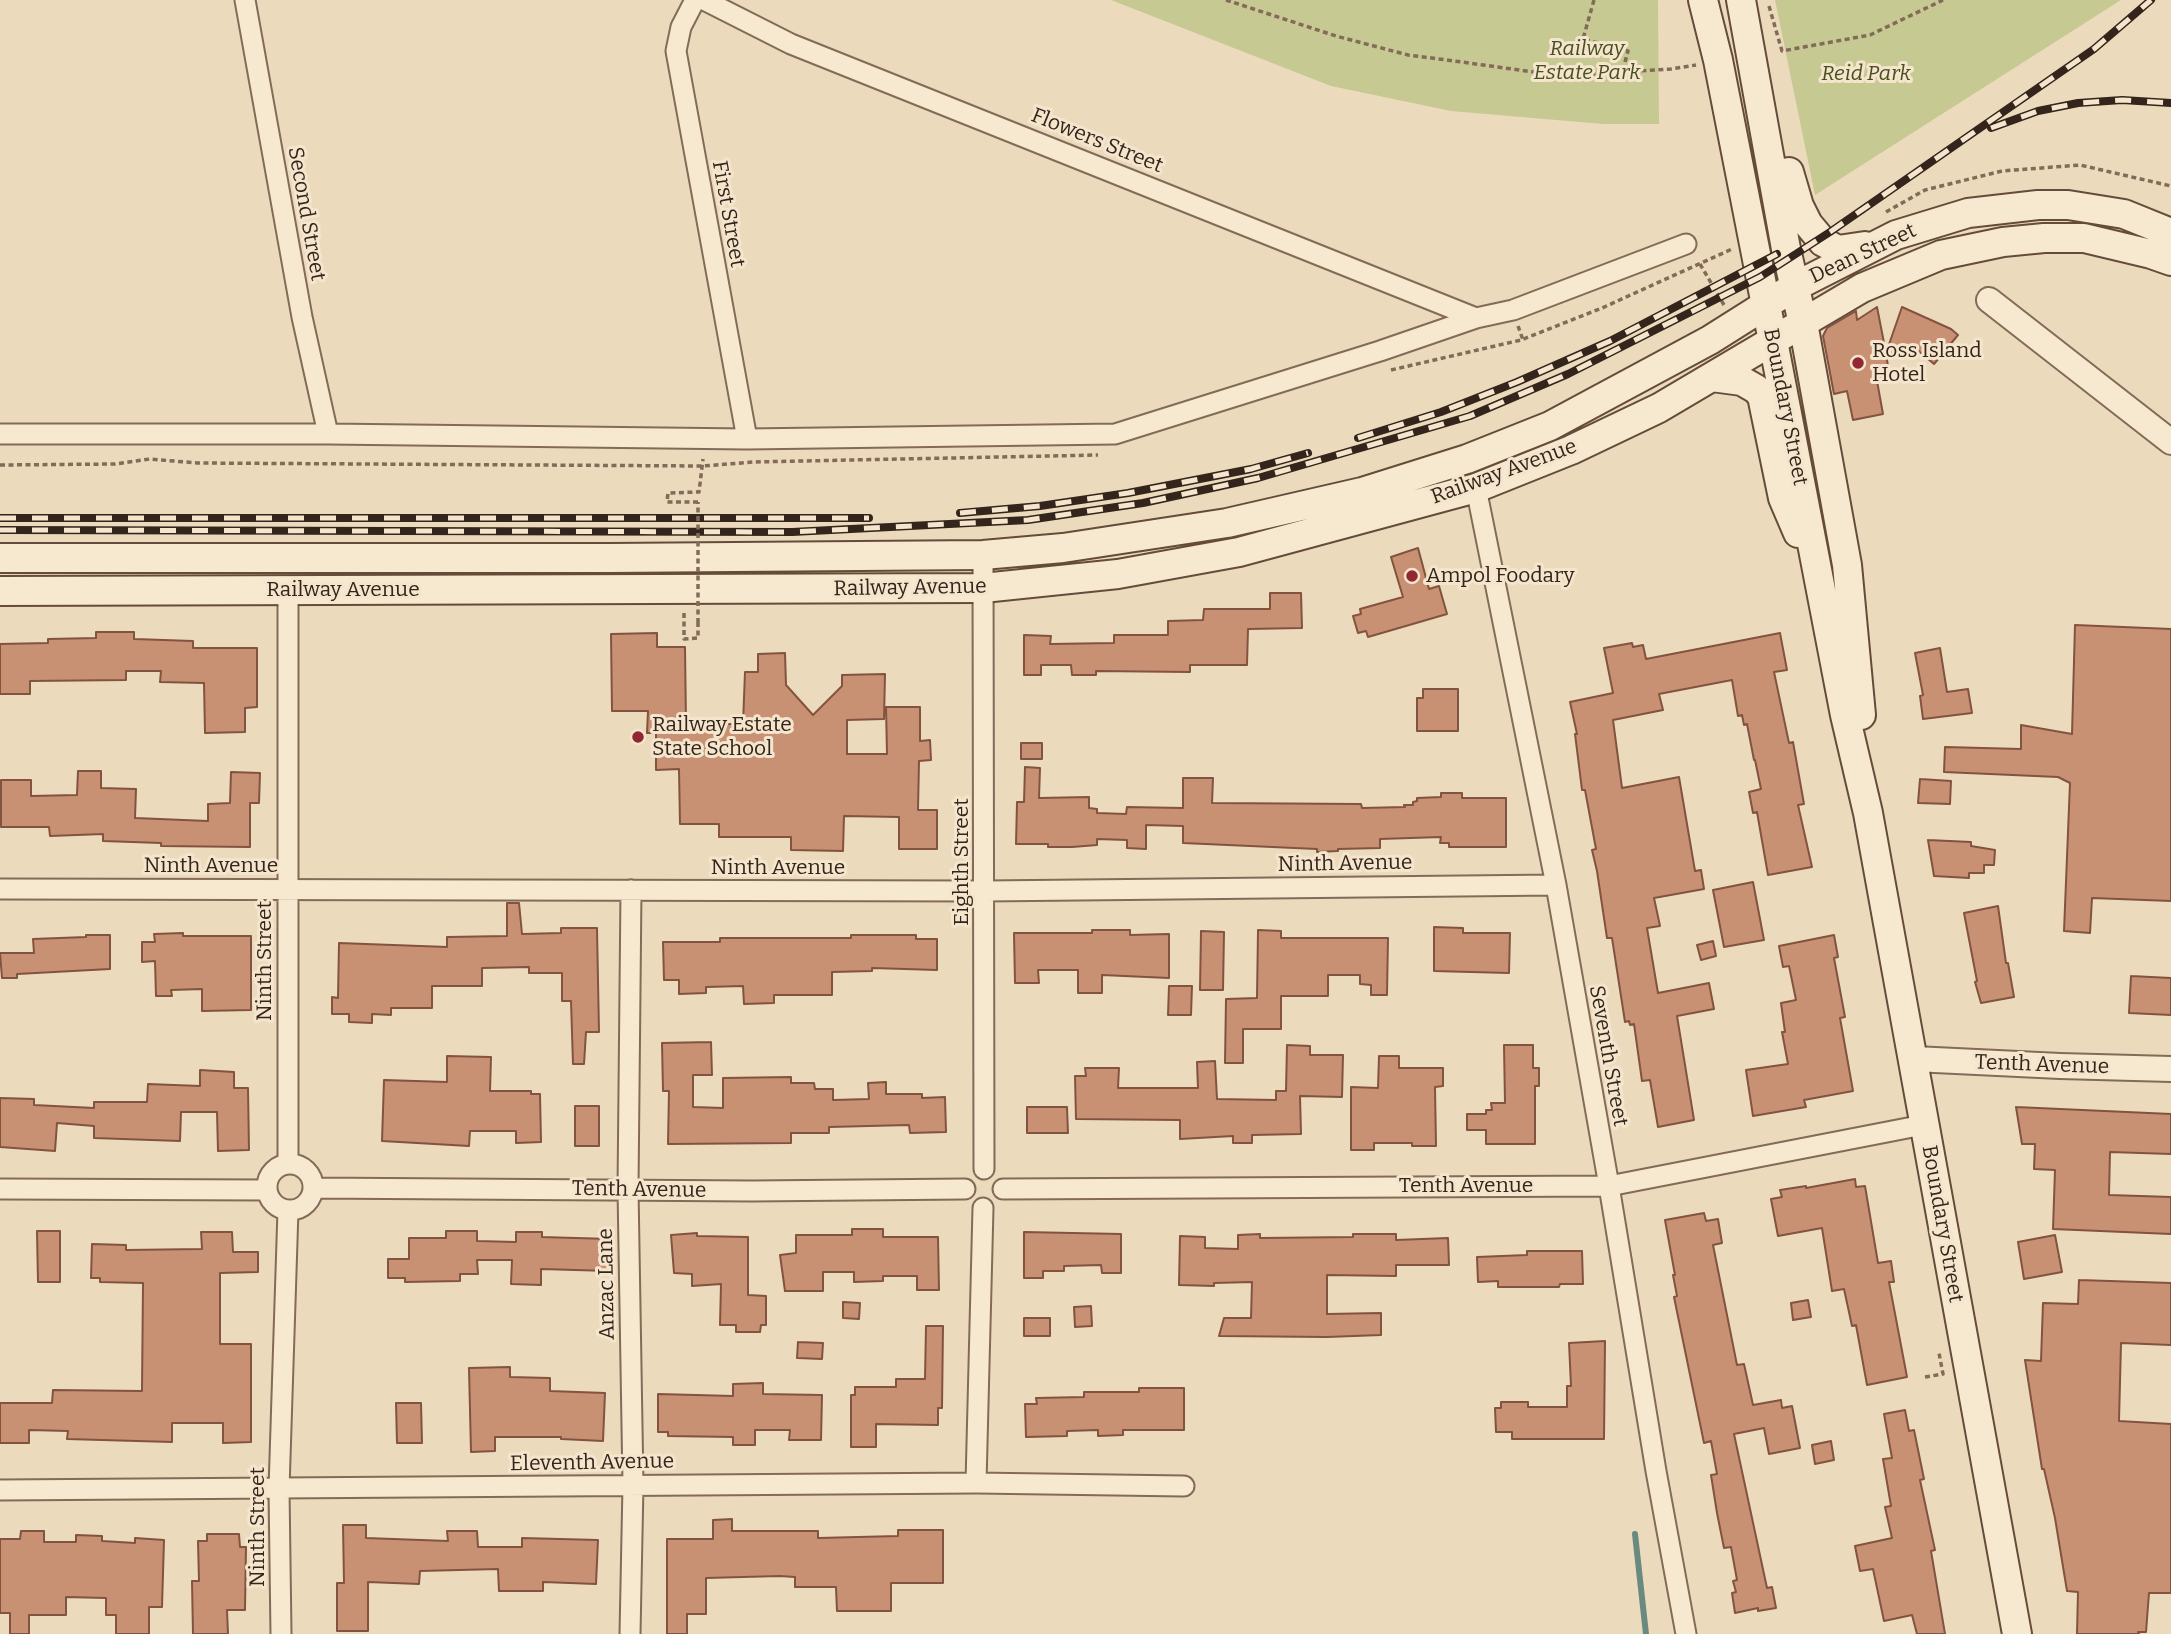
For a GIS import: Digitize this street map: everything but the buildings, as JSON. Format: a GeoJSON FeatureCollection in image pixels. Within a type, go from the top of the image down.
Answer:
{"type":"FeatureCollection","features":[{"type":"Feature","properties":{"kind":"main road","name":"Boundary Street"},"geometry":{"type":"LineString","coordinates":[[1703,0],[1718,60],[1845,715],[1868,813],[2017,1634]]}},
{"type":"Feature","properties":{"kind":"main road","name":"Boundary Street"},"geometry":{"type":"LineString","coordinates":[[1741,0],[1847,565],[1868,813]]}},
{"type":"Feature","properties":{"kind":"main road"},"geometry":{"type":"LineString","coordinates":[[1749,38],[1799,206],[1808,224],[1823,242],[1838,250],[1883,242]]}},
{"type":"Feature","properties":{"kind":"main road","name":"Dean Street"},"geometry":{"type":"LineString","coordinates":[[1765,305],[1794,287],[1896,235],[1968,213],[2038,205],[2068,205],[2124,214],[2171,233]]}},
{"type":"Feature","properties":{"kind":"main road","name":"Dean Street"},"geometry":{"type":"LineString","coordinates":[[1773,341],[1862,288],[1901,270],[1941,255],[2003,242],[2084,238],[2171,261]]}},
{"type":"Feature","properties":{"kind":"main road","name":"Railway Avenue"},"geometry":{"type":"LineString","coordinates":[[0,558],[983,555],[1063,548],[1227,523],[1362,492],[1467,459],[1550,426],[1710,340],[1765,305]]}},
{"type":"Feature","properties":{"kind":"main road","name":"Railway Avenue"},"geometry":{"type":"LineString","coordinates":[[0,591],[983,588],[1118,574],[1239,552],[1476,488],[1571,450],[1659,408],[1773,341]]}},
{"type":"Feature","properties":{"kind":"main road"},"geometry":{"type":"LineString","coordinates":[[1712,377],[1742,381],[1762,396],[1783,498],[1820,587]]}},
{"type":"Feature","properties":{"kind":"street","name":"Second Street"},"geometry":{"type":"LineString","coordinates":[[245,0],[302,317],[328,434]]}},
{"type":"Feature","properties":{"kind":"street","name":"First Street"},"geometry":{"type":"LineString","coordinates":[[695,0],[681,27],[676,51],[747,439]]}},
{"type":"Feature","properties":{"kind":"street","name":"Flowers Street"},"geometry":{"type":"LineString","coordinates":[[704,0],[791,44],[1476,318]]}},
{"type":"Feature","properties":{"kind":"street"},"geometry":{"type":"LineString","coordinates":[[0,435],[328,434],[747,439],[1115,434],[1380,352],[1476,318],[1513,310],[1686,244]]}},
{"type":"Feature","properties":{"kind":"street"},"geometry":{"type":"LineString","coordinates":[[1989,300],[2171,442]]}},
{"type":"Feature","properties":{"kind":"street","name":"Seventh Street"},"geometry":{"type":"LineString","coordinates":[[1476,488],[1556,885],[1686,1634]]}},
{"type":"Feature","properties":{"kind":"street","name":"Eighth Street"},"geometry":{"type":"LineString","coordinates":[[983,555],[984,1169]]}},
{"type":"Feature","properties":{"kind":"street","name":"Ninth Street"},"geometry":{"type":"LineString","coordinates":[[288,590],[288,1163]]}},
{"type":"Feature","properties":{"kind":"street","name":"Ninth Avenue"},"geometry":{"type":"LineString","coordinates":[[0,889],[985,891],[1556,885]]}},
{"type":"Feature","properties":{"kind":"street","name":"Anzac Lane"},"geometry":{"type":"LineString","coordinates":[[630,1634],[633,1485],[628,1189],[631,890]]}},
{"type":"Feature","properties":{"kind":"street","name":"Tenth Avenue"},"geometry":{"type":"LineString","coordinates":[[1914,1059],[2171,1069]]}},
{"type":"Feature","properties":{"kind":"street","name":"Tenth Avenue"},"geometry":{"type":"LineString","coordinates":[[1003,1189],[1609,1186],[1923,1125]]}},
{"type":"Feature","properties":{"kind":"street"},"geometry":{"type":"LineString","coordinates":[[288,1163],[303,1167],[309,1172],[313,1188],[312,1195],[303,1207],[288,1210],[274,1204],[267,1190],[271,1172],[288,1163]]}},
{"type":"Feature","properties":{"kind":"street"},"geometry":{"type":"LineString","coordinates":[[984,1169],[1000,1177],[1003,1189],[997,1203],[983,1208],[968,1200],[965,1189],[968,1178],[984,1169]]}},
{"type":"Feature","properties":{"kind":"street","name":"Tenth Avenue"},"geometry":{"type":"LineString","coordinates":[[313,1188],[965,1189]]}},
{"type":"Feature","properties":{"kind":"street"},"geometry":{"type":"LineString","coordinates":[[0,1189],[267,1190]]}},
{"type":"Feature","properties":{"kind":"street"},"geometry":{"type":"LineString","coordinates":[[976,1483],[983,1208]]}},
{"type":"Feature","properties":{"kind":"street","name":"Ninth Street"},"geometry":{"type":"LineString","coordinates":[[281,1634],[279,1489],[288,1210]]}},
{"type":"Feature","properties":{"kind":"street","name":"Eleventh Avenue"},"geometry":{"type":"LineString","coordinates":[[0,1490],[976,1483],[1184,1486]]}},
{"type":"Feature","properties":{"kind":"path"},"geometry":{"type":"LineString","coordinates":[[1226,0],[1336,36],[1408,54],[1541,73],[1622,73],[1696,65]]}},
{"type":"Feature","properties":{"kind":"path"},"geometry":{"type":"LineString","coordinates":[[1594,0],[1583,39],[1628,51],[1622,73]]}},
{"type":"Feature","properties":{"kind":"path"},"geometry":{"type":"LineString","coordinates":[[1769,6],[1782,51],[1870,35],[1943,0]]}},
{"type":"Feature","properties":{"kind":"path"},"geometry":{"type":"LineString","coordinates":[[1724,305],[1700,264],[1751,238]]}},
{"type":"Feature","properties":{"kind":"path"},"geometry":{"type":"LineString","coordinates":[[684,612],[684,639],[698,638],[698,502],[667,502],[668,493],[699,492],[703,466],[701,439]]}},
{"type":"Feature","properties":{"kind":"path"},"geometry":{"type":"LineString","coordinates":[[1925,1377],[1943,1374],[1939,1353]]}},
{"type":"Feature","properties":{"kind":"green space","name":"Railway Estate Park"},"geometry":{"type":"Polygon","coordinates":[[[1111,0],[1658,0],[1659,124],[1603,124],[1451,111],[1331,86],[1111,0]]]}},
{"type":"Feature","properties":{"kind":"green space","name":"Reid Park"},"geometry":{"type":"Polygon","coordinates":[[[1775,0],[2121,0],[1815,195],[1775,0]]]}},
{"type":"Feature","properties":{"kind":"waterway"},"geometry":{"type":"LineString","coordinates":[[1635,1534],[1646,1634]]}},
{"type":"Feature","properties":{"kind":"railway"},"geometry":{"type":"LineString","coordinates":[[0,530],[792,532],[1028,520],[1143,503],[1258,478],[1470,416],[1568,374],[1760,277],[1830,232],[2094,49],[2151,0]]}},
{"type":"Feature","properties":{"kind":"railway"},"geometry":{"type":"LineString","coordinates":[[1991,128],[2038,111],[2078,103],[2122,100],[2171,103]]}},
{"type":"Feature","properties":{"kind":"railway"},"geometry":{"type":"LineString","coordinates":[[1358,438],[1441,412],[1517,382],[1610,341],[1777,254]]}},
{"type":"Feature","properties":{"kind":"railway"},"geometry":{"type":"LineString","coordinates":[[960,513],[1040,506],[1128,493],[1251,469],[1308,453]]}},
{"type":"Feature","properties":{"kind":"railway"},"geometry":{"type":"LineString","coordinates":[[0,518],[869,518]]}},
{"type":"Feature","properties":{"kind":"place","name":"Ross Island Hotel"},"geometry":{"type":"Point","coordinates":[1858,363]}},
{"type":"Feature","properties":{"kind":"place","name":"Ampol Foodary"},"geometry":{"type":"Point","coordinates":[1412,576]}},
{"type":"Feature","properties":{"kind":"place","name":"Railway Estate State School"},"geometry":{"type":"Point","coordinates":[638,737]}}]}
